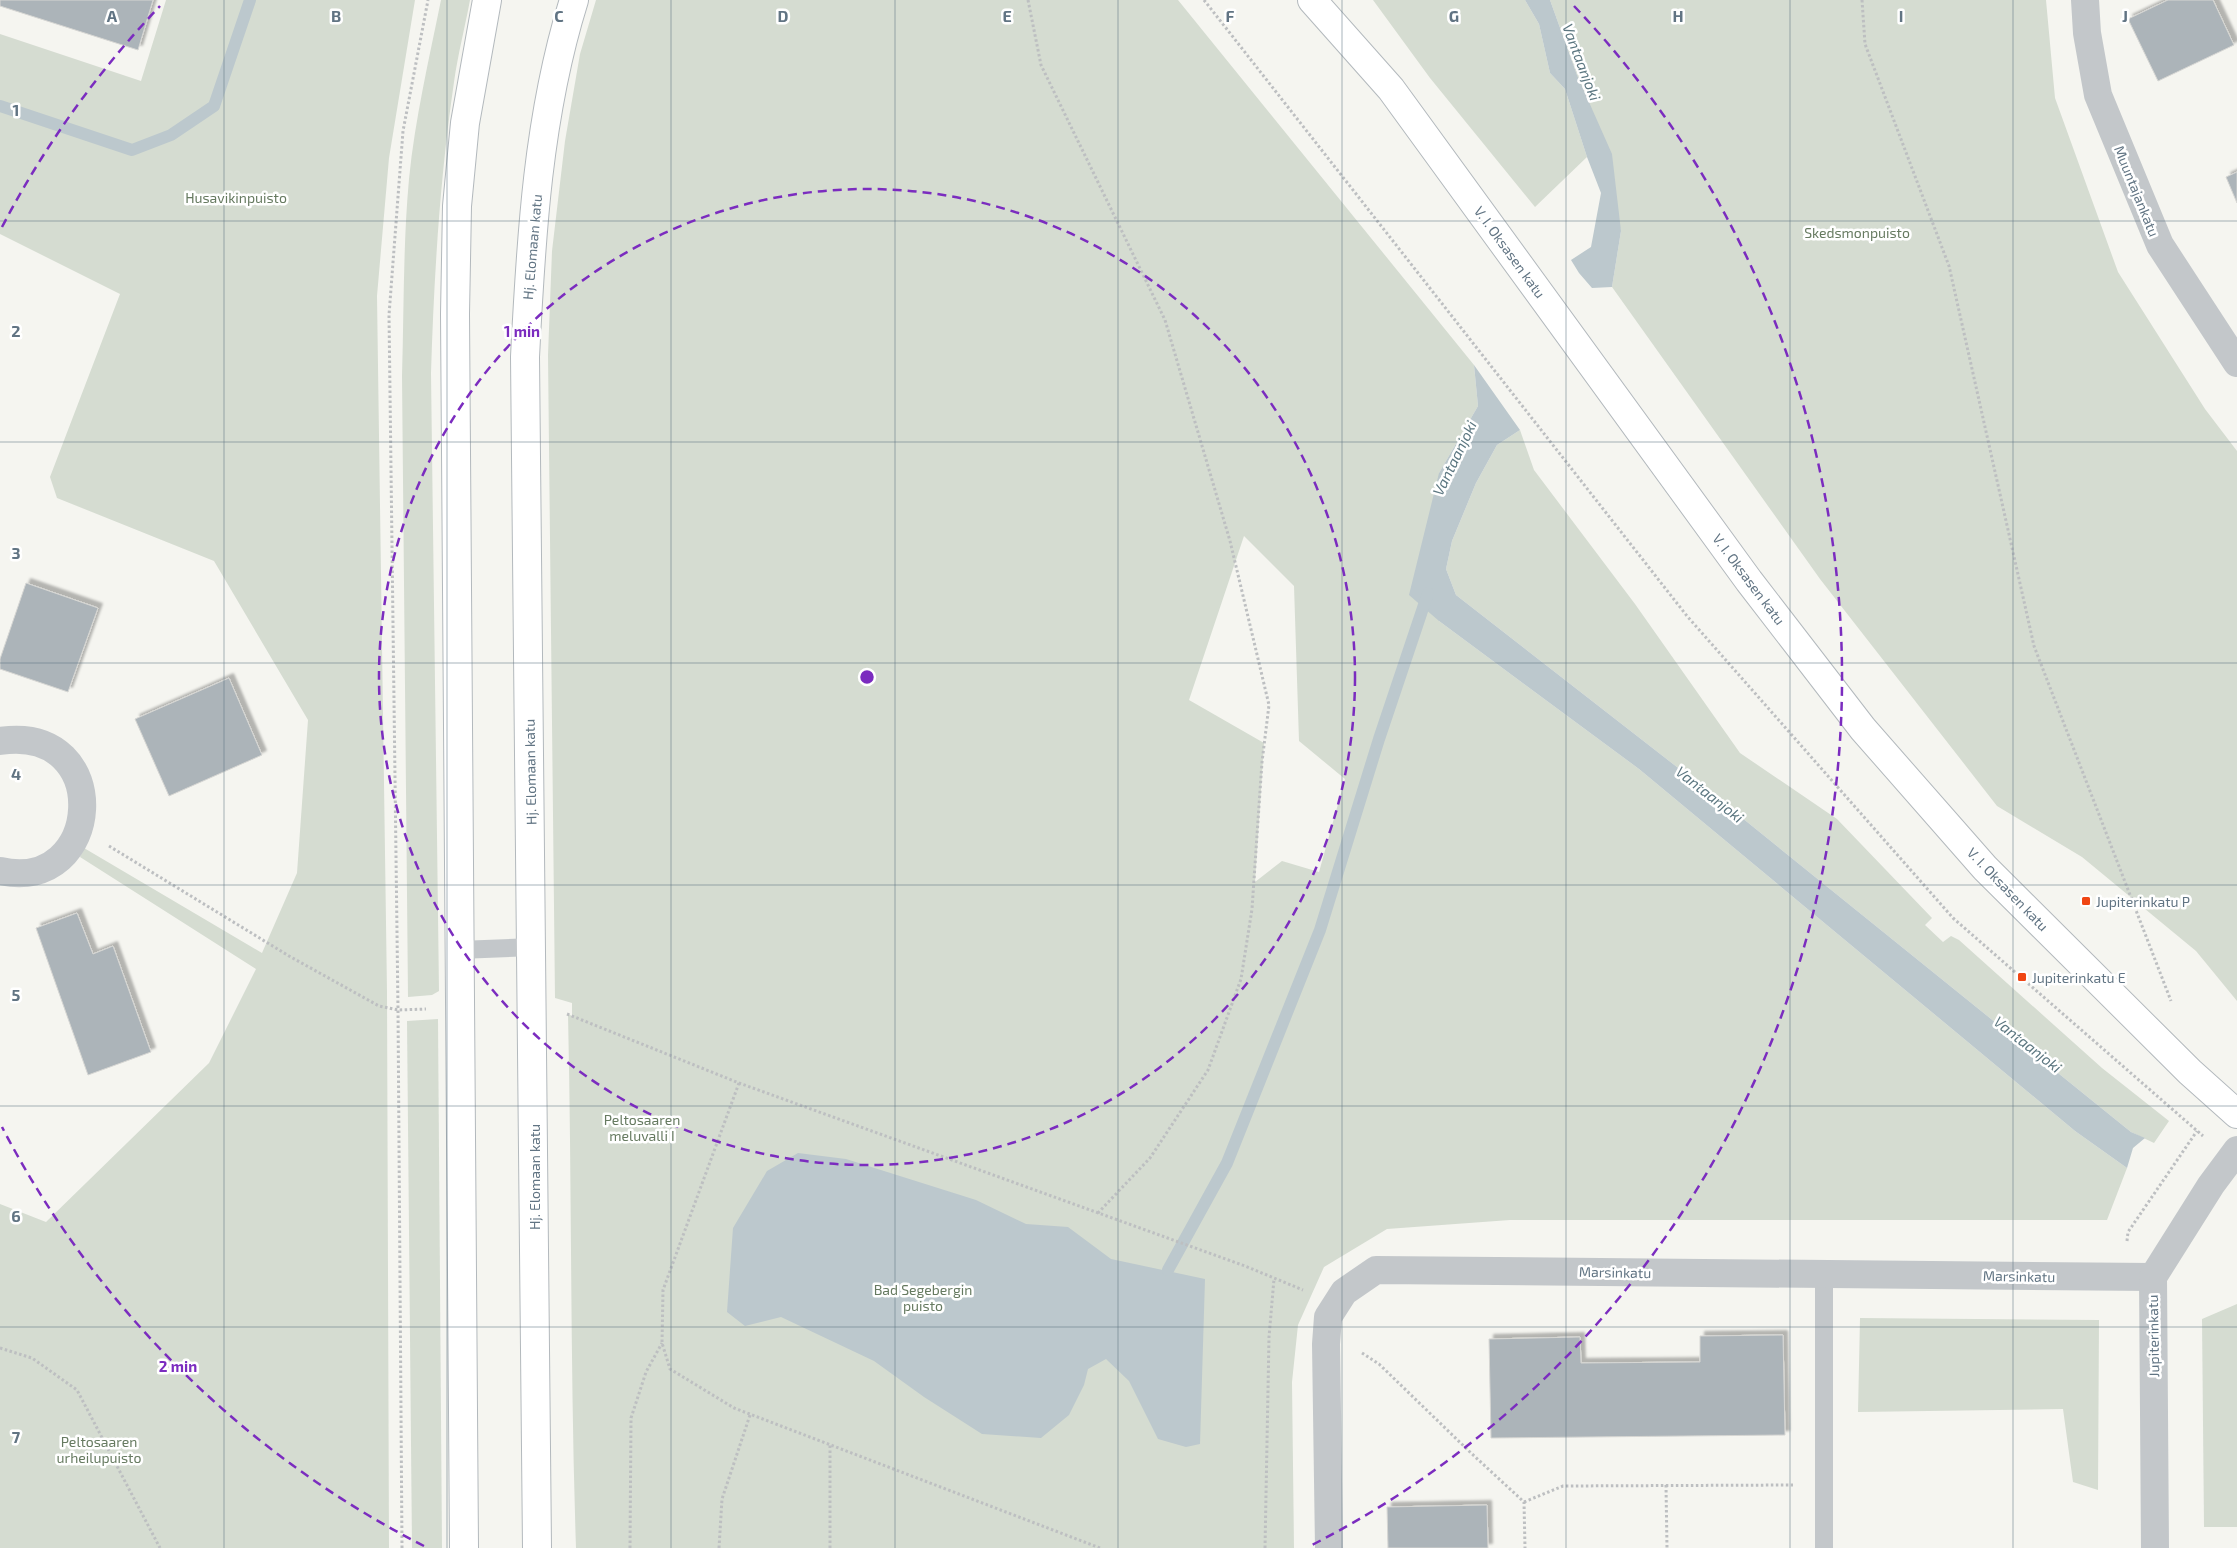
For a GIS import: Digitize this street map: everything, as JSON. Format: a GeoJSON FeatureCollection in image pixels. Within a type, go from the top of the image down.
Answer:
{"type":"FeatureCollection","features":[{"type":"Feature","properties":{"kind":"street"},"geometry":{"type":"LineString","coordinates":[[464,1548],[455,324],[457,206],[465,123],[487,0]]}},
{"type":"Feature","properties":{"kind":"street","name":"Hj. Elomaan katu"},"geometry":{"type":"LineString","coordinates":[[537,1548],[525,357],[534,212],[544,136],[561,41],[574,0]]}},
{"type":"Feature","properties":{"kind":"street","name":"V. I. Oksasen katu"},"geometry":{"type":"LineString","coordinates":[[1312,0],[1391,89],[1744,573],[1863,729],[1985,868],[2190,1072],[2237,1114]]}},
{"type":"Feature","properties":{"kind":"street","name":"Muuntajankatu"},"geometry":{"type":"LineString","coordinates":[[2085,0],[2087,33],[2098,95],[2160,245],[2237,362]]}},
{"type":"Feature","properties":{"kind":"street"},"geometry":{"type":"LineString","coordinates":[[0,741],[24,740],[38,743],[60,756],[69,765],[81,789],[83,802],[83,815],[79,828],[67,851],[46,866],[21,874],[0,871]]}},
{"type":"Feature","properties":{"kind":"street","name":"Jupiterinkatu"},"geometry":{"type":"LineString","coordinates":[[2155,1548],[2153,1277],[2211,1185],[2234,1155]]}},
{"type":"Feature","properties":{"kind":"street","name":"Marsinkatu"},"geometry":{"type":"LineString","coordinates":[[1329,1548],[1328,1318],[1344,1292],[1376,1270],[2153,1277]]}},
{"type":"Feature","properties":{"kind":"lane"},"geometry":{"type":"LineString","coordinates":[[459,950],[532,948]]}},
{"type":"Feature","properties":{"kind":"lane"},"geometry":{"type":"LineString","coordinates":[[1824,1274],[1824,1548]]}},
{"type":"Feature","properties":{"kind":"path"},"geometry":{"type":"LineString","coordinates":[[402,1548],[398,1010],[389,315],[403,131],[428,0]]}},
{"type":"Feature","properties":{"kind":"path"},"geometry":{"type":"LineString","coordinates":[[1028,0],[1041,65],[1165,320],[1230,541],[1269,705],[1262,762],[1252,910],[1241,979],[1208,1070],[1150,1158],[1097,1214]]}},
{"type":"Feature","properties":{"kind":"path"},"geometry":{"type":"LineString","coordinates":[[1204,0],[1686,616],[1953,918],[2234,1155]]}},
{"type":"Feature","properties":{"kind":"path"},"geometry":{"type":"LineString","coordinates":[[1862,0],[1865,44],[1949,266],[2034,646],[2174,1007]]}},
{"type":"Feature","properties":{"kind":"path"},"geometry":{"type":"LineString","coordinates":[[79,828],[290,956],[379,1006],[398,1010],[460,1007]]}},
{"type":"Feature","properties":{"kind":"path"},"geometry":{"type":"LineString","coordinates":[[533,1009],[568,1014],[739,1083],[1244,1266],[1338,1303]]}},
{"type":"Feature","properties":{"kind":"path"},"geometry":{"type":"LineString","coordinates":[[739,1083],[664,1290],[662,1343],[670,1369],[734,1408],[750,1415],[1100,1548]]}},
{"type":"Feature","properties":{"kind":"path"},"geometry":{"type":"LineString","coordinates":[[1265,1548],[1269,1337],[1274,1279]]}},
{"type":"Feature","properties":{"kind":"path"},"geometry":{"type":"LineString","coordinates":[[1327,1331],[1379,1364],[1471,1454],[1524,1502],[1525,1548]]}},
{"type":"Feature","properties":{"kind":"path"},"geometry":{"type":"LineString","coordinates":[[630,1548],[631,1418],[646,1372],[662,1343]]}},
{"type":"Feature","properties":{"kind":"path"},"geometry":{"type":"LineString","coordinates":[[0,1348],[32,1358],[77,1390],[160,1548]]}},
{"type":"Feature","properties":{"kind":"path"},"geometry":{"type":"LineString","coordinates":[[719,1548],[722,1500],[750,1415]]}},
{"type":"Feature","properties":{"kind":"path"},"geometry":{"type":"LineString","coordinates":[[830,1445],[830,1548]]}},
{"type":"Feature","properties":{"kind":"path"},"geometry":{"type":"LineString","coordinates":[[1524,1502],[1563,1486],[1824,1484]]}},
{"type":"Feature","properties":{"kind":"path"},"geometry":{"type":"LineString","coordinates":[[1666,1486],[1667,1548]]}},
{"type":"Feature","properties":{"kind":"green space","name":"Husavikinpuisto"},"geometry":{"type":"Polygon","coordinates":[[[166,0],[415,0],[389,158],[377,296],[387,992],[389,1548],[0,1548],[0,1204],[46,1222],[209,1063],[256,969],[80,857],[84,848],[262,953],[297,873],[308,720],[214,561],[57,498],[50,477],[120,294],[0,234],[0,34],[141,81],[166,0]]]}},
{"type":"Feature","properties":{"kind":"green space"},"geometry":{"type":"Polygon","coordinates":[[[441,0],[470,0],[456,72],[441,190],[431,373],[439,991],[432,995],[408,997],[402,376],[405,253],[409,179],[415,134],[441,0]]]}},
{"type":"Feature","properties":{"kind":"green space"},"geometry":{"type":"Polygon","coordinates":[[[596,0],[1178,0],[1474,365],[1478,406],[1439,473],[1439,621],[1639,769],[2075,1131],[2127,1168],[2107,1220],[1510,1220],[1387,1229],[1324,1267],[1298,1325],[1292,1382],[1294,1548],[576,1548],[568,1014],[572,1016],[572,1003],[555,998],[548,355],[552,251],[565,141],[580,54],[596,0]],[[1244,536],[1189,700],[1264,743],[1255,882],[1282,861],[1319,872],[1345,779],[1299,741],[1294,586],[1244,536]]]}},
{"type":"Feature","properties":{"kind":"green space"},"geometry":{"type":"Polygon","coordinates":[[[1373,0],[1525,0],[1539,24],[1550,73],[1565,89],[1587,157],[1535,207],[1430,78],[1373,0]]]}},
{"type":"Feature","properties":{"kind":"green space","name":"Skedsmonpuisto"},"geometry":{"type":"Polygon","coordinates":[[[1550,0],[2046,0],[2055,98],[2118,272],[2205,409],[2237,451],[2237,1001],[2196,951],[2082,857],[1997,806],[1820,579],[1612,287],[1621,231],[1577,75],[1550,0]]]}},
{"type":"Feature","properties":{"kind":"green space"},"geometry":{"type":"Polygon","coordinates":[[[1520,430],[1534,470],[1635,604],[1740,753],[1837,819],[1932,918],[1925,925],[1943,942],[1951,936],[1959,940],[2102,1068],[2169,1121],[2154,1143],[2131,1132],[1736,813],[1456,595],[1446,569],[1452,541],[1476,483],[1497,445],[1520,430]]]}},
{"type":"Feature","properties":{"kind":"green space"},"geometry":{"type":"Polygon","coordinates":[[[438,1019],[442,1548],[412,1548],[407,1021],[438,1019]]]}},
{"type":"Feature","properties":{"kind":"green space"},"geometry":{"type":"Polygon","coordinates":[[[2237,1304],[2237,1527],[2204,1527],[2202,1319],[2237,1304]]]}},
{"type":"Feature","properties":{"kind":"green space"},"geometry":{"type":"Polygon","coordinates":[[[1860,1318],[2099,1320],[2098,1490],[2073,1482],[2063,1409],[1858,1412],[1860,1318]]]}},
{"type":"Feature","properties":{"kind":"water"},"geometry":{"type":"Polygon","coordinates":[[[1525,0],[1550,0],[1577,75],[1612,154],[1621,231],[1612,287],[1592,288],[1571,260],[1591,247],[1601,193],[1565,89],[1550,73],[1539,24],[1525,0]]]}},
{"type":"Feature","properties":{"kind":"water","name":"Vantaanjoki"},"geometry":{"type":"Polygon","coordinates":[[[1474,365],[1520,430],[1497,445],[1476,483],[1452,541],[1446,569],[1456,595],[1736,813],[2131,1132],[2145,1138],[2133,1148],[2127,1168],[2075,1131],[1639,769],[1439,621],[1409,595],[1439,473],[1478,406],[1474,365]]]}},
{"type":"Feature","properties":{"kind":"water"},"geometry":{"type":"Polygon","coordinates":[[[798,1153],[846,1159],[976,1200],[1026,1224],[1068,1227],[1111,1259],[1205,1279],[1200,1444],[1186,1447],[1158,1439],[1129,1381],[1106,1359],[1088,1369],[1084,1385],[1069,1415],[1041,1438],[982,1434],[924,1397],[874,1361],[781,1317],[745,1326],[727,1312],[733,1228],[767,1171],[798,1153]]]}},
{"type":"Feature","properties":{"kind":"building"},"geometry":{"type":"Polygon","coordinates":[[[0,0],[153,0],[138,50],[0,6],[0,0]]]}},
{"type":"Feature","properties":{"kind":"building"},"geometry":{"type":"Polygon","coordinates":[[[2168,0],[2213,0],[2234,45],[2158,81],[2128,19],[2168,0]]]}},
{"type":"Feature","properties":{"kind":"building"},"geometry":{"type":"Polygon","coordinates":[[[2237,172],[2237,203],[2226,177],[2237,172]]]}},
{"type":"Feature","properties":{"kind":"building"},"geometry":{"type":"Polygon","coordinates":[[[26,583],[98,608],[68,692],[0,669],[0,659],[26,583]]]}},
{"type":"Feature","properties":{"kind":"building"},"geometry":{"type":"Polygon","coordinates":[[[229,678],[262,755],[169,796],[135,719],[229,678]]]}},
{"type":"Feature","properties":{"kind":"building"},"geometry":{"type":"Polygon","coordinates":[[[77,913],[93,954],[113,946],[151,1052],[88,1075],[36,928],[77,913]]]}},
{"type":"Feature","properties":{"kind":"building"},"geometry":{"type":"Polygon","coordinates":[[[1783,1335],[1785,1435],[1491,1438],[1489,1339],[1580,1337],[1581,1363],[1700,1362],[1700,1336],[1783,1335]]]}},
{"type":"Feature","properties":{"kind":"building"},"geometry":{"type":"Polygon","coordinates":[[[1487,1505],[1488,1548],[1388,1548],[1387,1507],[1487,1505]]]}},
{"type":"Feature","properties":{"kind":"waterway"},"geometry":{"type":"LineString","coordinates":[[0,106],[132,150],[171,135],[214,106],[250,0]]}},
{"type":"Feature","properties":{"kind":"waterway"},"geometry":{"type":"LineString","coordinates":[[1168,1270],[1227,1163],[1320,930],[1379,739],[1428,593]]}},
{"type":"Feature","properties":{"kind":"place","name":"Jupiterinkatu P"},"geometry":{"type":"Point","coordinates":[2086,901]}},
{"type":"Feature","properties":{"kind":"place","name":"Jupiterinkatu E"},"geometry":{"type":"Point","coordinates":[2022,977]}},
{"type":"Feature","properties":{"kind":"park label","name":"Peltosaaren meluvalli I"},"geometry":{"type":"Point","coordinates":[642,1128]}},
{"type":"Feature","properties":{"kind":"park label","name":"Bad Segebergin puisto"},"geometry":{"type":"Point","coordinates":[923,1298]}},
{"type":"Feature","properties":{"kind":"park label","name":"Peltosaaren urheilupuisto"},"geometry":{"type":"Point","coordinates":[99,1449]}}]}
